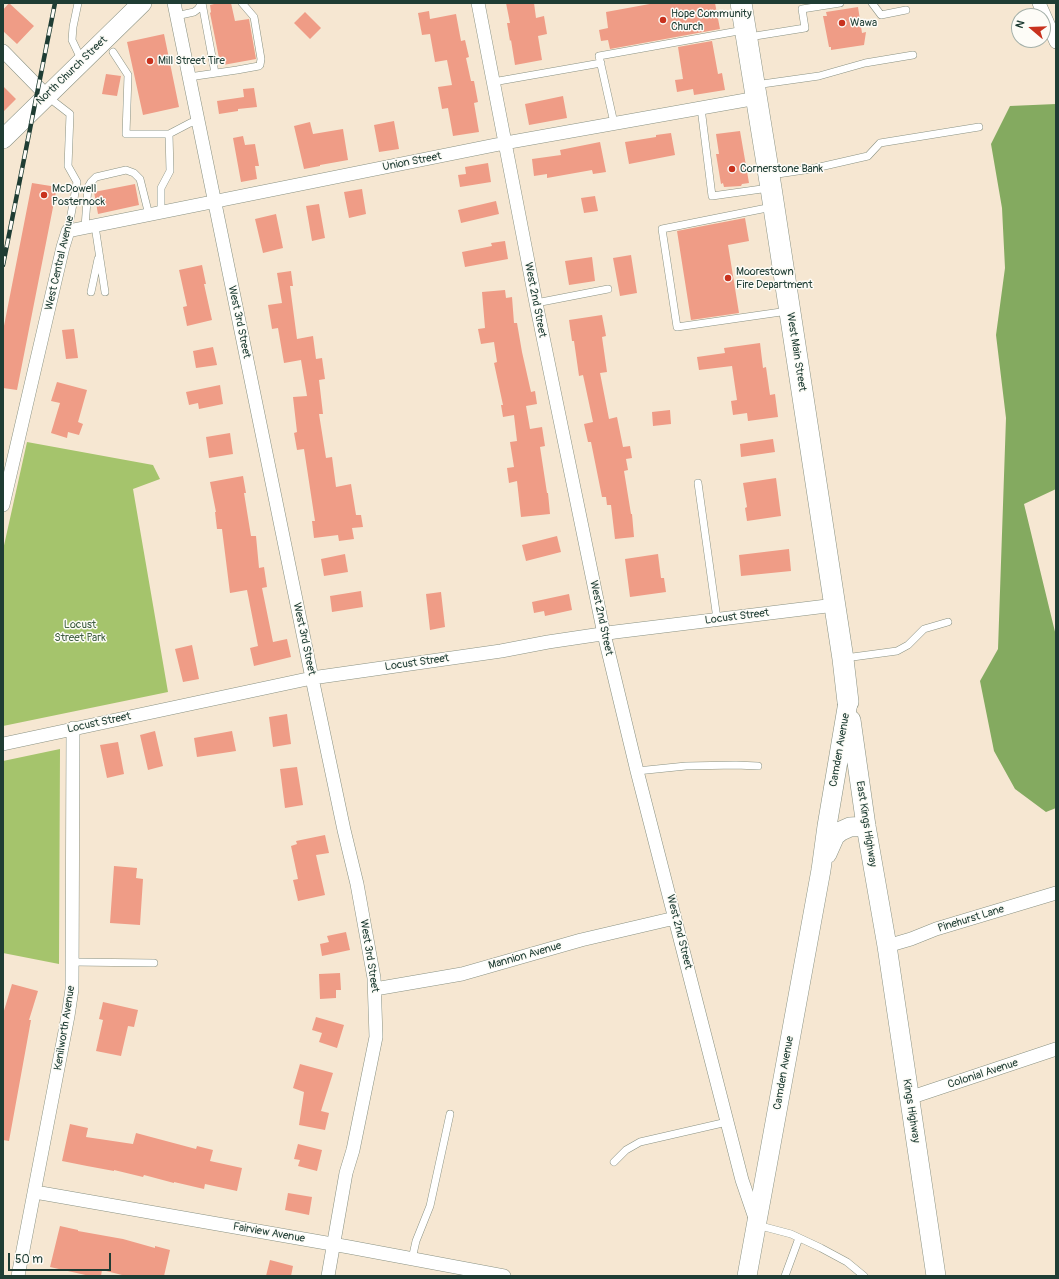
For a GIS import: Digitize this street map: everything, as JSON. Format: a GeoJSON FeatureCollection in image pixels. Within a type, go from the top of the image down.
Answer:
{"type":"FeatureCollection","features":[{"type":"Feature","properties":{"kind":"main road","name":"North Church Street"},"geometry":{"type":"LineString","coordinates":[[3,139],[142,3]]}},
{"type":"Feature","properties":{"kind":"main road","name":"West Main Street"},"geometry":{"type":"LineString","coordinates":[[741,3],[790,310],[843,659],[848,702]]}},
{"type":"Feature","properties":{"kind":"main road","name":"East Kings Highway"},"geometry":{"type":"LineString","coordinates":[[848,702],[866,826],[887,946]]}},
{"type":"Feature","properties":{"kind":"main road","name":"Camden Avenue"},"geometry":{"type":"LineString","coordinates":[[747,1276],[821,870],[848,702]]}},
{"type":"Feature","properties":{"kind":"main road","name":"Camden Avenue"},"geometry":{"type":"LineString","coordinates":[[821,870],[835,836],[846,829],[866,826]]}},
{"type":"Feature","properties":{"kind":"main road","name":"Kings Highway"},"geometry":{"type":"LineString","coordinates":[[887,946],[936,1276]]}},
{"type":"Feature","properties":{"kind":"street","name":"West 2nd Street"},"geometry":{"type":"LineString","coordinates":[[478,3],[536,303],[604,634],[742,1180],[757,1225]]}},
{"type":"Feature","properties":{"kind":"street","name":"West 3rd Street"},"geometry":{"type":"LineString","coordinates":[[175,9],[312,678],[357,884],[374,978],[376,1037],[353,1150],[346,1173],[328,1276]]}},
{"type":"Feature","properties":{"kind":"street"},"geometry":{"type":"LineString","coordinates":[[1051,22],[1056,42]]}},
{"type":"Feature","properties":{"kind":"street","name":"West Central Avenue"},"geometry":{"type":"LineString","coordinates":[[3,51],[47,96]]}},
{"type":"Feature","properties":{"kind":"street","name":"Union Street"},"geometry":{"type":"LineString","coordinates":[[68,231],[505,143],[701,108],[756,92]]}},
{"type":"Feature","properties":{"kind":"street","name":"West Central Avenue"},"geometry":{"type":"LineString","coordinates":[[3,505],[68,231]]}},
{"type":"Feature","properties":{"kind":"street","name":"Locust Street"},"geometry":{"type":"LineString","coordinates":[[3,744],[312,678],[501,651],[548,642],[604,634],[835,605]]}},
{"type":"Feature","properties":{"kind":"street","name":"Kenilworth Avenue"},"geometry":{"type":"LineString","coordinates":[[18,1276],[72,989],[73,728]]}},
{"type":"Feature","properties":{"kind":"street","name":"Pinehurst Lane"},"geometry":{"type":"LineString","coordinates":[[887,946],[911,939],[936,929],[1056,893]]}},
{"type":"Feature","properties":{"kind":"street","name":"Mannion Avenue"},"geometry":{"type":"LineString","coordinates":[[375,989],[462,974],[581,940],[675,918]]}},
{"type":"Feature","properties":{"kind":"street","name":"Colonial Avenue"},"geometry":{"type":"LineString","coordinates":[[909,1098],[1056,1049]]}},
{"type":"Feature","properties":{"kind":"street","name":"Fairview Avenue"},"geometry":{"type":"LineString","coordinates":[[35,1192],[504,1276]]}},
{"type":"Feature","properties":{"kind":"lane"},"geometry":{"type":"LineString","coordinates":[[78,3],[72,40],[82,61]]}},
{"type":"Feature","properties":{"kind":"lane"},"geometry":{"type":"LineString","coordinates":[[175,9],[194,12],[198,10],[202,3]]}},
{"type":"Feature","properties":{"kind":"lane"},"geometry":{"type":"LineString","coordinates":[[202,3],[215,73]]}},
{"type":"Feature","properties":{"kind":"lane"},"geometry":{"type":"LineString","coordinates":[[189,77],[259,66],[261,62],[254,17],[242,3]]}},
{"type":"Feature","properties":{"kind":"lane"},"geometry":{"type":"LineString","coordinates":[[614,124],[599,56],[746,33],[805,28],[802,9],[840,3]]}},
{"type":"Feature","properties":{"kind":"lane"},"geometry":{"type":"LineString","coordinates":[[872,3],[881,15],[906,10]]}},
{"type":"Feature","properties":{"kind":"lane"},"geometry":{"type":"LineString","coordinates":[[113,52],[128,75],[126,134],[168,134],[190,123],[198,121]]}},
{"type":"Feature","properties":{"kind":"lane"},"geometry":{"type":"LineString","coordinates":[[756,92],[865,64],[913,56]]}},
{"type":"Feature","properties":{"kind":"lane"},"geometry":{"type":"LineString","coordinates":[[493,82],[601,63]]}},
{"type":"Feature","properties":{"kind":"lane","name":"West Central Avenue"},"geometry":{"type":"LineString","coordinates":[[47,96],[70,114],[68,166],[77,182],[68,231]]}},
{"type":"Feature","properties":{"kind":"lane"},"geometry":{"type":"LineString","coordinates":[[701,108],[712,196],[771,190]]}},
{"type":"Feature","properties":{"kind":"lane"},"geometry":{"type":"LineString","coordinates":[[790,310],[677,327],[662,229],[771,190],[811,169],[868,156],[880,143],[979,127]]}},
{"type":"Feature","properties":{"kind":"lane"},"geometry":{"type":"LineString","coordinates":[[155,214],[161,188],[170,171],[168,134]]}},
{"type":"Feature","properties":{"kind":"lane"},"geometry":{"type":"LineString","coordinates":[[105,292],[99,255],[90,227],[88,187],[91,182],[96,178],[126,170],[134,173],[140,179],[155,214]]}},
{"type":"Feature","properties":{"kind":"lane"},"geometry":{"type":"LineString","coordinates":[[91,292],[99,255]]}},
{"type":"Feature","properties":{"kind":"lane"},"geometry":{"type":"LineString","coordinates":[[536,303],[608,289]]}},
{"type":"Feature","properties":{"kind":"lane"},"geometry":{"type":"LineString","coordinates":[[698,483],[717,619]]}},
{"type":"Feature","properties":{"kind":"lane"},"geometry":{"type":"LineString","coordinates":[[843,659],[897,651],[908,645],[924,629],[948,622]]}},
{"type":"Feature","properties":{"kind":"lane"},"geometry":{"type":"LineString","coordinates":[[638,771],[736,764],[758,766]]}},
{"type":"Feature","properties":{"kind":"lane"},"geometry":{"type":"LineString","coordinates":[[72,962],[154,963]]}},
{"type":"Feature","properties":{"kind":"lane"},"geometry":{"type":"LineString","coordinates":[[412,1259],[416,1242],[430,1206],[450,1114]]}},
{"type":"Feature","properties":{"kind":"lane"},"geometry":{"type":"LineString","coordinates":[[614,1162],[626,1150],[640,1142],[727,1122]]}},
{"type":"Feature","properties":{"kind":"lane"},"geometry":{"type":"LineString","coordinates":[[757,1225],[791,1234],[800,1238],[847,1262],[864,1276]]}},
{"type":"Feature","properties":{"kind":"lane"},"geometry":{"type":"LineString","coordinates":[[785,1276],[800,1238]]}},
{"type":"Feature","properties":{"kind":"green space"},"geometry":{"type":"Polygon","coordinates":[[[1056,104],[1056,489],[1024,504],[1056,636],[1056,808],[1046,812],[1015,789],[994,751],[980,681],[998,649],[1006,418],[996,335],[1005,268],[1002,208],[991,144],[1010,106],[1056,104]]]}},
{"type":"Feature","properties":{"kind":"green space","name":"Locust Street Park"},"geometry":{"type":"Polygon","coordinates":[[[27,442],[153,465],[160,479],[133,489],[168,692],[3,726],[3,550],[27,442]]]}},
{"type":"Feature","properties":{"kind":"green space"},"geometry":{"type":"Polygon","coordinates":[[[60,749],[59,964],[3,953],[3,761],[60,749]]]}},
{"type":"Feature","properties":{"kind":"building"},"geometry":{"type":"Polygon","coordinates":[[[9,3],[34,26],[17,44],[3,31],[3,10],[9,3]]]}},
{"type":"Feature","properties":{"kind":"building"},"geometry":{"type":"Polygon","coordinates":[[[218,3],[231,3],[235,21],[249,19],[256,59],[223,65],[221,58],[219,58],[210,13],[210,5],[218,3]]]}},
{"type":"Feature","properties":{"kind":"building"},"geometry":{"type":"Polygon","coordinates":[[[506,3],[534,3],[536,18],[544,16],[547,34],[538,36],[542,60],[515,65],[507,23],[510,23],[506,3]]]}},
{"type":"Feature","properties":{"kind":"building","name":"Hope Community Church"},"geometry":{"type":"Polygon","coordinates":[[[655,3],[715,3],[720,29],[610,49],[608,40],[601,41],[599,30],[608,28],[606,12],[655,3]]]}},
{"type":"Feature","properties":{"kind":"building","name":"Wawa"},"geometry":{"type":"Polygon","coordinates":[[[858,7],[862,33],[866,32],[864,45],[831,50],[831,47],[829,47],[823,16],[827,16],[826,12],[858,7]]]}},
{"type":"Feature","properties":{"kind":"building"},"geometry":{"type":"Polygon","coordinates":[[[429,11],[430,19],[456,14],[461,41],[465,40],[469,57],[466,58],[471,81],[474,81],[478,102],[474,103],[479,132],[453,136],[448,108],[442,109],[438,87],[452,85],[447,60],[435,62],[430,34],[422,35],[418,13],[429,11]]]}},
{"type":"Feature","properties":{"kind":"building"},"geometry":{"type":"Polygon","coordinates":[[[305,12],[321,28],[310,39],[294,23],[305,12]]]}},
{"type":"Feature","properties":{"kind":"building","name":"Mill Street Tire"},"geometry":{"type":"Polygon","coordinates":[[[164,34],[179,107],[143,115],[127,42],[164,34]]]}},
{"type":"Feature","properties":{"kind":"building"},"geometry":{"type":"Polygon","coordinates":[[[712,41],[718,74],[722,73],[725,90],[694,95],[693,89],[677,92],[675,80],[683,79],[678,47],[712,41]]]}},
{"type":"Feature","properties":{"kind":"building"},"geometry":{"type":"Polygon","coordinates":[[[106,74],[121,76],[117,96],[102,94],[106,74]]]}},
{"type":"Feature","properties":{"kind":"building"},"geometry":{"type":"Polygon","coordinates":[[[3,86],[16,99],[3,112],[3,86]]]}},
{"type":"Feature","properties":{"kind":"building"},"geometry":{"type":"Polygon","coordinates":[[[254,88],[257,107],[238,109],[238,111],[219,114],[217,101],[244,97],[243,89],[254,88]]]}},
{"type":"Feature","properties":{"kind":"building"},"geometry":{"type":"Polygon","coordinates":[[[563,96],[567,118],[529,125],[525,104],[563,96]]]}},
{"type":"Feature","properties":{"kind":"building"},"geometry":{"type":"Polygon","coordinates":[[[394,121],[399,149],[379,152],[374,125],[394,121]]]}},
{"type":"Feature","properties":{"kind":"building"},"geometry":{"type":"Polygon","coordinates":[[[310,122],[313,134],[343,129],[348,160],[304,169],[294,126],[310,122]]]}},
{"type":"Feature","properties":{"kind":"building","name":"Cornerstone Bank"},"geometry":{"type":"Polygon","coordinates":[[[740,131],[749,183],[742,184],[741,186],[724,187],[723,183],[721,184],[716,154],[719,154],[716,134],[740,131]]]}},
{"type":"Feature","properties":{"kind":"building"},"geometry":{"type":"Polygon","coordinates":[[[671,133],[675,155],[629,164],[625,142],[671,133]]]}},
{"type":"Feature","properties":{"kind":"building"},"geometry":{"type":"Polygon","coordinates":[[[243,136],[245,145],[255,144],[259,166],[255,166],[257,179],[241,182],[233,138],[243,136]]]}},
{"type":"Feature","properties":{"kind":"building"},"geometry":{"type":"Polygon","coordinates":[[[600,142],[606,172],[593,174],[592,170],[547,178],[547,174],[534,176],[532,159],[561,155],[560,150],[600,142]]]}},
{"type":"Feature","properties":{"kind":"building"},"geometry":{"type":"Polygon","coordinates":[[[488,163],[491,182],[460,187],[458,175],[466,174],[465,167],[488,163]]]}},
{"type":"Feature","properties":{"kind":"building"},"geometry":{"type":"Polygon","coordinates":[[[32,183],[57,187],[17,390],[3,388],[3,331],[32,183]]]}},
{"type":"Feature","properties":{"kind":"building"},"geometry":{"type":"Polygon","coordinates":[[[135,184],[139,205],[98,214],[94,192],[135,184]]]}},
{"type":"Feature","properties":{"kind":"building"},"geometry":{"type":"Polygon","coordinates":[[[362,189],[366,214],[349,218],[344,192],[362,189]]]}},
{"type":"Feature","properties":{"kind":"building"},"geometry":{"type":"Polygon","coordinates":[[[595,196],[598,211],[584,213],[581,198],[595,196]]]}},
{"type":"Feature","properties":{"kind":"building"},"geometry":{"type":"Polygon","coordinates":[[[496,201],[499,214],[461,223],[458,210],[496,201]]]}},
{"type":"Feature","properties":{"kind":"building"},"geometry":{"type":"Polygon","coordinates":[[[319,204],[325,238],[312,241],[306,206],[319,204]]]}},
{"type":"Feature","properties":{"kind":"building"},"geometry":{"type":"Polygon","coordinates":[[[276,214],[283,248],[263,253],[255,219],[276,214]]]}},
{"type":"Feature","properties":{"kind":"building"},"geometry":{"type":"Polygon","coordinates":[[[745,218],[749,241],[728,245],[739,313],[691,320],[677,231],[745,218]]]}},
{"type":"Feature","properties":{"kind":"building"},"geometry":{"type":"Polygon","coordinates":[[[505,241],[508,259],[465,267],[462,252],[492,246],[491,243],[505,241]]]}},
{"type":"Feature","properties":{"kind":"building"},"geometry":{"type":"Polygon","coordinates":[[[631,255],[637,293],[620,296],[613,258],[631,255]]]}},
{"type":"Feature","properties":{"kind":"building"},"geometry":{"type":"Polygon","coordinates":[[[592,257],[595,281],[569,285],[565,261],[592,257]]]}},
{"type":"Feature","properties":{"kind":"building"},"geometry":{"type":"Polygon","coordinates":[[[202,265],[206,284],[204,284],[212,320],[187,326],[183,307],[187,306],[179,270],[202,265]]]}},
{"type":"Feature","properties":{"kind":"building"},"geometry":{"type":"Polygon","coordinates":[[[291,271],[293,286],[290,286],[297,339],[313,336],[316,359],[322,358],[325,379],[319,380],[323,414],[319,414],[326,458],[332,457],[336,487],[351,484],[356,515],[361,515],[363,527],[352,528],[354,539],[339,541],[338,535],[314,538],[312,521],[315,521],[304,449],[297,450],[294,433],[297,432],[293,397],[307,396],[301,360],[284,363],[278,328],[272,329],[268,305],[282,303],[277,273],[291,271]]]}},
{"type":"Feature","properties":{"kind":"building"},"geometry":{"type":"Polygon","coordinates":[[[505,290],[506,298],[512,297],[514,323],[517,323],[531,392],[535,391],[537,404],[526,406],[530,429],[542,427],[545,446],[540,447],[550,514],[521,517],[517,481],[509,483],[507,468],[514,467],[510,442],[517,441],[514,415],[503,417],[501,405],[503,405],[494,363],[497,362],[494,342],[481,344],[478,329],[485,328],[482,292],[505,290]]]}},
{"type":"Feature","properties":{"kind":"building"},"geometry":{"type":"Polygon","coordinates":[[[602,315],[606,336],[602,337],[607,372],[600,373],[609,419],[617,417],[623,447],[630,446],[632,458],[626,459],[628,470],[624,471],[632,514],[634,537],[615,539],[611,505],[607,505],[606,497],[602,497],[591,442],[588,442],[584,424],[593,422],[583,375],[579,376],[574,341],[572,341],[569,320],[602,315]]]}},
{"type":"Feature","properties":{"kind":"building"},"geometry":{"type":"Polygon","coordinates":[[[74,329],[78,358],[66,359],[62,330],[74,329]]]}},
{"type":"Feature","properties":{"kind":"building"},"geometry":{"type":"Polygon","coordinates":[[[760,343],[763,368],[766,367],[770,395],[775,394],[778,417],[748,421],[747,413],[733,415],[731,401],[737,400],[732,366],[699,370],[697,357],[725,353],[724,348],[760,343]]]}},
{"type":"Feature","properties":{"kind":"building"},"geometry":{"type":"Polygon","coordinates":[[[213,347],[217,365],[196,368],[193,351],[213,347]]]}},
{"type":"Feature","properties":{"kind":"building"},"geometry":{"type":"Polygon","coordinates":[[[57,382],[87,390],[78,422],[83,424],[79,435],[68,432],[67,438],[51,433],[60,403],[51,401],[57,382]]]}},
{"type":"Feature","properties":{"kind":"building"},"geometry":{"type":"Polygon","coordinates":[[[220,385],[223,404],[199,409],[198,403],[189,405],[186,392],[220,385]]]}},
{"type":"Feature","properties":{"kind":"building"},"geometry":{"type":"Polygon","coordinates":[[[670,410],[671,424],[653,426],[652,412],[670,410]]]}},
{"type":"Feature","properties":{"kind":"building"},"geometry":{"type":"Polygon","coordinates":[[[230,433],[233,454],[209,458],[206,437],[230,433]]]}},
{"type":"Feature","properties":{"kind":"building"},"geometry":{"type":"Polygon","coordinates":[[[773,439],[775,452],[741,457],[740,444],[773,439]]]}},
{"type":"Feature","properties":{"kind":"building"},"geometry":{"type":"Polygon","coordinates":[[[243,476],[246,493],[244,493],[251,536],[256,536],[259,568],[264,567],[267,587],[262,588],[273,642],[287,639],[291,657],[254,666],[250,648],[258,646],[247,590],[230,593],[222,529],[217,529],[216,512],[210,482],[243,476]]]}},
{"type":"Feature","properties":{"kind":"building"},"geometry":{"type":"Polygon","coordinates":[[[776,478],[781,516],[747,521],[745,508],[747,507],[743,483],[776,478]]]}},
{"type":"Feature","properties":{"kind":"building"},"geometry":{"type":"Polygon","coordinates":[[[557,536],[561,552],[526,561],[522,545],[557,536]]]}},
{"type":"Feature","properties":{"kind":"building"},"geometry":{"type":"Polygon","coordinates":[[[789,549],[791,571],[741,576],[739,555],[789,549]]]}},
{"type":"Feature","properties":{"kind":"building"},"geometry":{"type":"Polygon","coordinates":[[[345,554],[348,572],[324,576],[321,559],[345,554]]]}},
{"type":"Feature","properties":{"kind":"building"},"geometry":{"type":"Polygon","coordinates":[[[658,554],[661,578],[664,578],[666,592],[630,597],[625,559],[658,554]]]}},
{"type":"Feature","properties":{"kind":"building"},"geometry":{"type":"Polygon","coordinates":[[[361,591],[363,607],[332,612],[330,596],[361,591]]]}},
{"type":"Feature","properties":{"kind":"building"},"geometry":{"type":"Polygon","coordinates":[[[441,592],[445,627],[430,630],[426,594],[441,592]]]}},
{"type":"Feature","properties":{"kind":"building"},"geometry":{"type":"Polygon","coordinates":[[[569,594],[572,610],[545,616],[544,611],[534,613],[532,602],[569,594]]]}},
{"type":"Feature","properties":{"kind":"building"},"geometry":{"type":"Polygon","coordinates":[[[192,645],[199,679],[183,682],[175,649],[192,645]]]}},
{"type":"Feature","properties":{"kind":"building"},"geometry":{"type":"Polygon","coordinates":[[[287,714],[291,744],[273,747],[269,717],[287,714]]]}},
{"type":"Feature","properties":{"kind":"building"},"geometry":{"type":"Polygon","coordinates":[[[155,731],[163,766],[148,770],[140,735],[155,731]]]}},
{"type":"Feature","properties":{"kind":"building"},"geometry":{"type":"Polygon","coordinates":[[[232,731],[236,751],[197,757],[194,738],[232,731]]]}},
{"type":"Feature","properties":{"kind":"building"},"geometry":{"type":"Polygon","coordinates":[[[118,742],[124,774],[107,778],[100,745],[118,742]]]}},
{"type":"Feature","properties":{"kind":"building"},"geometry":{"type":"Polygon","coordinates":[[[297,767],[303,805],[285,808],[280,769],[297,767]]]}},
{"type":"Feature","properties":{"kind":"building"},"geometry":{"type":"Polygon","coordinates":[[[325,835],[329,853],[316,855],[325,895],[298,901],[293,880],[298,879],[291,846],[297,844],[296,841],[325,835]]]}},
{"type":"Feature","properties":{"kind":"building"},"geometry":{"type":"Polygon","coordinates":[[[114,866],[137,868],[136,878],[143,879],[140,925],[110,923],[114,866]]]}},
{"type":"Feature","properties":{"kind":"building"},"geometry":{"type":"Polygon","coordinates":[[[346,932],[350,950],[322,956],[320,944],[329,942],[327,936],[346,932]]]}},
{"type":"Feature","properties":{"kind":"building"},"geometry":{"type":"Polygon","coordinates":[[[340,973],[341,990],[336,990],[336,998],[320,999],[319,974],[340,973]]]}},
{"type":"Feature","properties":{"kind":"building"},"geometry":{"type":"Polygon","coordinates":[[[12,984],[38,991],[29,1020],[31,1020],[9,1141],[3,1140],[3,1014],[12,984]]]}},
{"type":"Feature","properties":{"kind":"building"},"geometry":{"type":"Polygon","coordinates":[[[103,1002],[138,1010],[134,1027],[128,1026],[121,1056],[96,1051],[103,1020],[99,1019],[103,1002]]]}},
{"type":"Feature","properties":{"kind":"building"},"geometry":{"type":"Polygon","coordinates":[[[316,1017],[344,1025],[337,1048],[319,1042],[322,1033],[312,1030],[316,1017]]]}},
{"type":"Feature","properties":{"kind":"building"},"geometry":{"type":"Polygon","coordinates":[[[300,1064],[333,1073],[321,1111],[329,1113],[325,1130],[299,1125],[304,1092],[293,1088],[300,1064]]]}},
{"type":"Feature","properties":{"kind":"building"},"geometry":{"type":"Polygon","coordinates":[[[70,1124],[88,1128],[86,1137],[133,1144],[136,1133],[196,1149],[197,1146],[213,1150],[210,1161],[242,1168],[237,1191],[205,1184],[204,1189],[144,1175],[143,1177],[114,1170],[62,1161],[70,1124]]]}},
{"type":"Feature","properties":{"kind":"building"},"geometry":{"type":"Polygon","coordinates":[[[298,1144],[322,1150],[317,1171],[298,1166],[300,1160],[294,1159],[298,1144]]]}},
{"type":"Feature","properties":{"kind":"building"},"geometry":{"type":"Polygon","coordinates":[[[288,1193],[312,1197],[309,1215],[285,1210],[288,1193]]]}},
{"type":"Feature","properties":{"kind":"building"},"geometry":{"type":"Polygon","coordinates":[[[60,1226],[78,1231],[123,1239],[155,1248],[155,1246],[170,1250],[164,1276],[126,1276],[102,1270],[101,1276],[90,1276],[50,1267],[60,1226]]]}},
{"type":"Feature","properties":{"kind":"building"},"geometry":{"type":"Polygon","coordinates":[[[270,1260],[293,1266],[291,1276],[266,1276],[270,1260]]]}},
{"type":"Feature","properties":{"kind":"railway"},"geometry":{"type":"LineString","coordinates":[[3,265],[55,3]]}},
{"type":"Feature","properties":{"kind":"place","name":"Hope Community Church"},"geometry":{"type":"Point","coordinates":[663,20]}},
{"type":"Feature","properties":{"kind":"place","name":"Wawa"},"geometry":{"type":"Point","coordinates":[842,23]}},
{"type":"Feature","properties":{"kind":"place","name":"Mill Street Tire"},"geometry":{"type":"Point","coordinates":[150,61]}},
{"type":"Feature","properties":{"kind":"place","name":"Cornerstone Bank"},"geometry":{"type":"Point","coordinates":[732,169]}},
{"type":"Feature","properties":{"kind":"place","name":"McDowell Posternock"},"geometry":{"type":"Point","coordinates":[44,195]}},
{"type":"Feature","properties":{"kind":"place","name":"Moorestown Fire Department"},"geometry":{"type":"Point","coordinates":[728,278]}}]}
